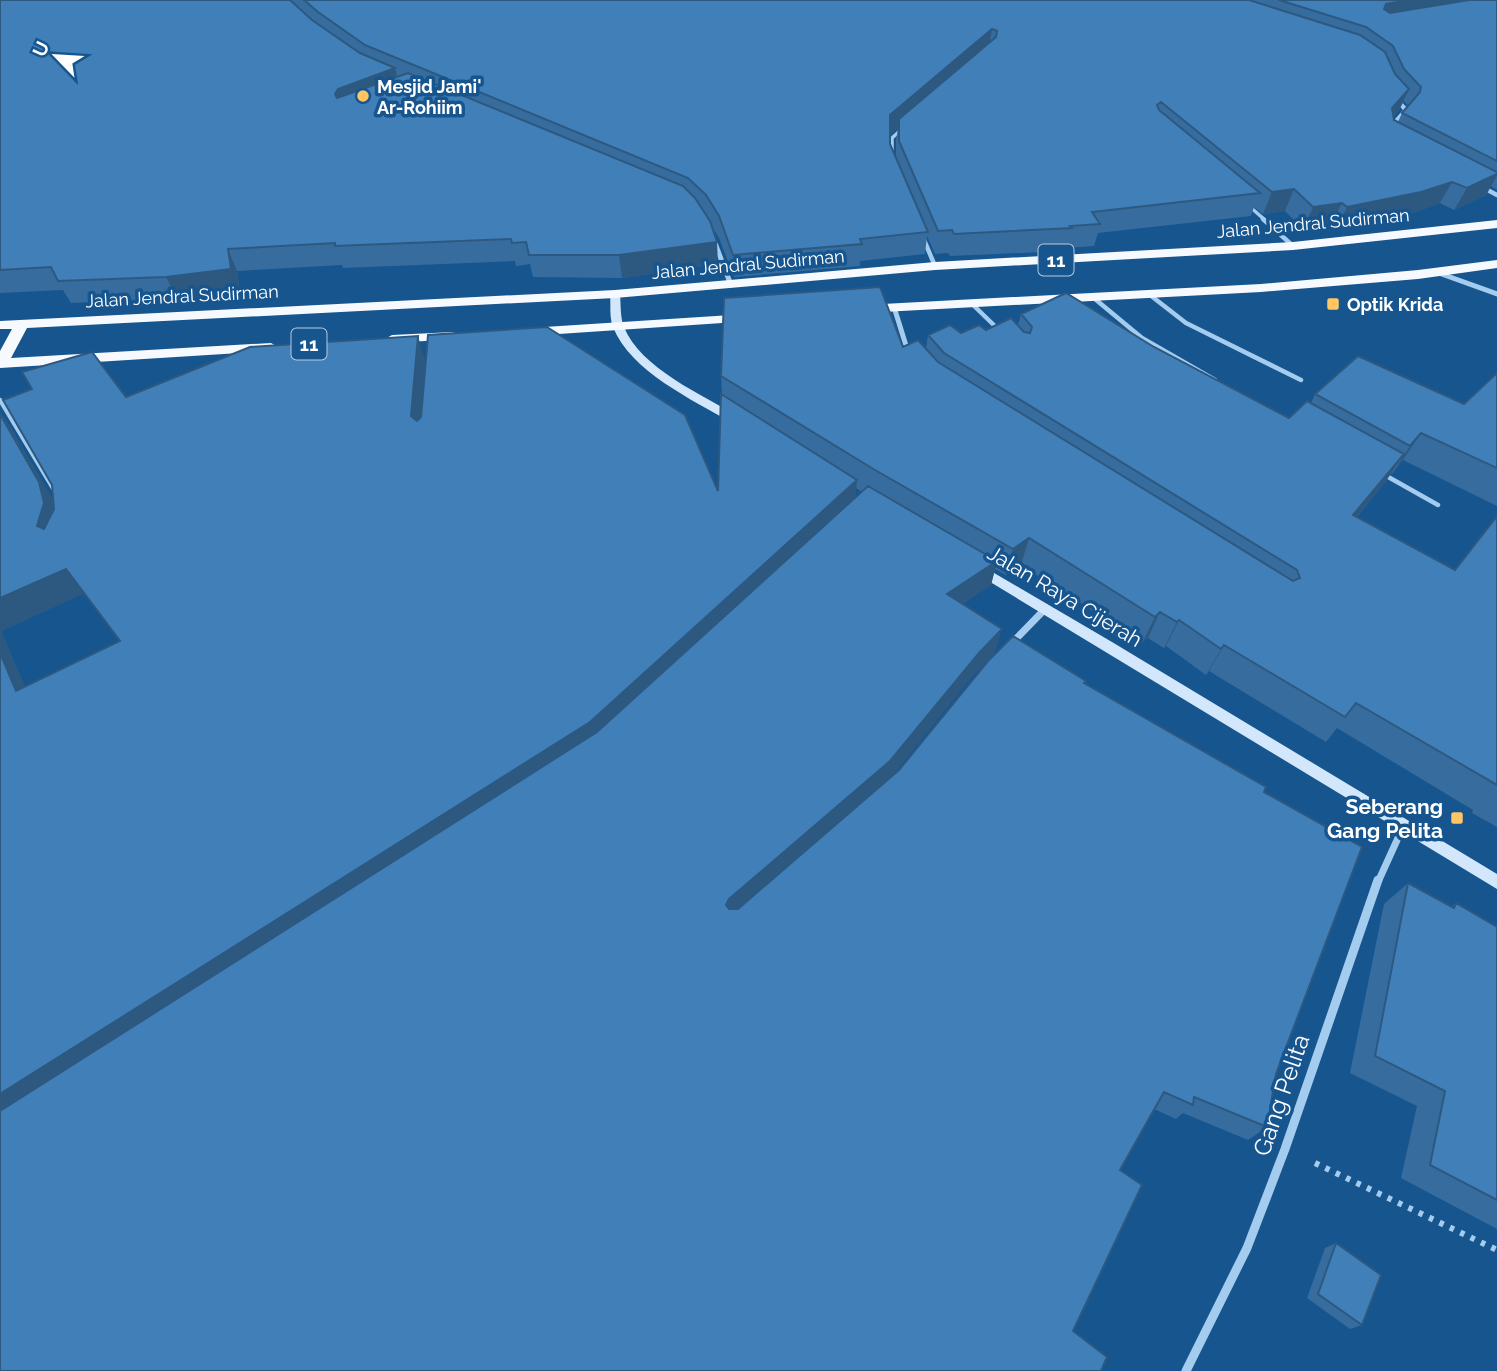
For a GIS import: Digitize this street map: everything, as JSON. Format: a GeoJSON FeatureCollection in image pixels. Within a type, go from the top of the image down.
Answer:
{"type":"FeatureCollection","features":[{"type":"Feature","properties":{"kind":"highway","name":"Jalan Jendral Sudirman"},"geometry":{"type":"LineString","coordinates":[[0,325],[615,294],[935,267],[1293,247],[1497,223]]}},
{"type":"Feature","properties":{"kind":"highway","name":"11"},"geometry":{"type":"LineString","coordinates":[[852,310],[1095,299],[1435,272],[1497,264]]}},
{"type":"Feature","properties":{"kind":"highway"},"geometry":{"type":"LineString","coordinates":[[514,332],[756,317]]}},
{"type":"Feature","properties":{"kind":"highway"},"geometry":{"type":"LineString","coordinates":[[0,364],[22,324]]}},
{"type":"Feature","properties":{"kind":"highway"},"geometry":{"type":"LineString","coordinates":[[377,340],[432,343],[466,335]]}},
{"type":"Feature","properties":{"kind":"highway","name":"11"},"geometry":{"type":"LineString","coordinates":[[0,364],[293,345]]}},
{"type":"Feature","properties":{"kind":"main road"},"geometry":{"type":"LineString","coordinates":[[615,294],[618,327],[633,351],[660,372],[751,430]]}},
{"type":"Feature","properties":{"kind":"main road","name":"Jalan Raya Cijerah"},"geometry":{"type":"LineString","coordinates":[[962,559],[1497,882]]}},
{"type":"Feature","properties":{"kind":"street"},"geometry":{"type":"LineString","coordinates":[[1386,131],[1405,114],[1405,110],[1390,93]]}},
{"type":"Feature","properties":{"kind":"street"},"geometry":{"type":"LineString","coordinates":[[1473,182],[1497,195]]}},
{"type":"Feature","properties":{"kind":"street"},"geometry":{"type":"LineString","coordinates":[[710,231],[731,285]]}},
{"type":"Feature","properties":{"kind":"street"},"geometry":{"type":"LineString","coordinates":[[1435,272],[1497,294]]}},
{"type":"Feature","properties":{"kind":"street"},"geometry":{"type":"LineString","coordinates":[[894,307],[909,355],[915,364]]}},
{"type":"Feature","properties":{"kind":"street"},"geometry":{"type":"LineString","coordinates":[[1003,653],[1046,608]]}},
{"type":"Feature","properties":{"kind":"street","name":"Gang Pelita"},"geometry":{"type":"LineString","coordinates":[[1186,1371],[1247,1248],[1285,1149],[1372,894],[1403,827]]}},
{"type":"Feature","properties":{"kind":"lane"},"geometry":{"type":"LineString","coordinates":[[892,164],[892,138],[911,121]]}},
{"type":"Feature","properties":{"kind":"lane"},"geometry":{"type":"LineString","coordinates":[[1247,205],[1293,247]]}},
{"type":"Feature","properties":{"kind":"lane"},"geometry":{"type":"LineString","coordinates":[[919,228],[935,267]]}},
{"type":"Feature","properties":{"kind":"lane"},"geometry":{"type":"LineString","coordinates":[[1150,295],[1186,323],[1301,380]]}},
{"type":"Feature","properties":{"kind":"lane"},"geometry":{"type":"LineString","coordinates":[[1095,299],[1142,338],[1225,385]]}},
{"type":"Feature","properties":{"kind":"lane"},"geometry":{"type":"LineString","coordinates":[[971,303],[1005,338]]}},
{"type":"Feature","properties":{"kind":"lane"},"geometry":{"type":"LineString","coordinates":[[0,400],[7,416],[57,495]]}},
{"type":"Feature","properties":{"kind":"lane"},"geometry":{"type":"LineString","coordinates":[[0,418],[7,416]]}},
{"type":"Feature","properties":{"kind":"lane"},"geometry":{"type":"LineString","coordinates":[[1379,471],[1438,505]]}},
{"type":"Feature","properties":{"kind":"path"},"geometry":{"type":"LineString","coordinates":[[1285,1149],[1497,1250]]}},
{"type":"Feature","properties":{"kind":"building"},"geometry":{"type":"Polygon","coordinates":[[[0,0],[290,0],[312,20],[360,53],[395,68],[338,89],[335,94],[337,98],[408,73],[683,186],[695,198],[710,221],[717,242],[619,255],[529,255],[526,242],[512,243],[511,239],[335,246],[335,243],[228,249],[231,269],[166,277],[58,281],[51,267],[0,270],[0,0]]]}},
{"type":"Feature","properties":{"kind":"building"},"geometry":{"type":"Polygon","coordinates":[[[304,0],[1249,0],[1360,35],[1385,52],[1395,74],[1409,89],[1392,108],[1394,120],[1497,174],[1467,188],[1452,182],[1421,192],[1347,207],[1342,203],[1313,207],[1294,189],[1272,192],[1161,102],[1157,105],[1159,110],[1260,193],[1092,212],[1100,224],[1070,226],[1072,228],[954,234],[952,230],[938,231],[899,141],[899,119],[996,37],[997,31],[992,29],[890,115],[890,144],[928,232],[860,239],[862,244],[733,255],[719,216],[706,195],[688,178],[365,45],[304,0]]]}},
{"type":"Feature","properties":{"kind":"building"},"geometry":{"type":"Polygon","coordinates":[[[1279,0],[1410,0],[1386,4],[1384,9],[1390,13],[1469,0],[1497,0],[1497,161],[1402,113],[1420,92],[1421,87],[1404,69],[1393,46],[1366,27],[1279,0]]]}},
{"type":"Feature","properties":{"kind":"building"},"geometry":{"type":"Polygon","coordinates":[[[880,287],[903,347],[918,340],[938,362],[1293,581],[1300,578],[1297,570],[944,353],[928,335],[950,325],[961,333],[979,325],[986,330],[1011,318],[1024,332],[1030,333],[1032,327],[1021,314],[1066,293],[1154,347],[1289,418],[1307,401],[1404,454],[1353,515],[1455,570],[1497,516],[1497,785],[1356,703],[1345,717],[1224,645],[1221,649],[1179,620],[1177,622],[1160,612],[1155,617],[1029,538],[1013,549],[875,470],[721,376],[724,298],[880,287]]]}},
{"type":"Feature","properties":{"kind":"building"},"geometry":{"type":"Polygon","coordinates":[[[547,327],[685,415],[718,491],[721,394],[857,480],[590,722],[0,1094],[0,653],[16,691],[120,641],[66,569],[0,598],[0,414],[39,482],[44,503],[37,526],[44,529],[54,509],[52,485],[3,400],[32,389],[22,372],[92,352],[126,397],[250,347],[418,336],[411,416],[417,421],[421,417],[428,335],[547,327]]]}},
{"type":"Feature","properties":{"kind":"building"},"geometry":{"type":"Polygon","coordinates":[[[1358,356],[1464,404],[1497,373],[1497,468],[1421,433],[1410,446],[1315,394],[1358,356]]]}},
{"type":"Feature","properties":{"kind":"building"},"geometry":{"type":"Polygon","coordinates":[[[868,486],[997,561],[947,594],[1002,629],[890,761],[729,899],[726,905],[729,909],[738,909],[899,770],[988,661],[1013,636],[1086,681],[1084,683],[1266,787],[1264,792],[1362,847],[1276,1074],[1267,1127],[1194,1097],[1193,1105],[1164,1092],[1120,1170],[1142,1185],[1073,1331],[1107,1357],[1101,1371],[0,1371],[0,1111],[597,732],[868,486]]]}},
{"type":"Feature","properties":{"kind":"building"},"geometry":{"type":"Polygon","coordinates":[[[1408,883],[1454,908],[1456,903],[1497,927],[1497,1200],[1430,1165],[1445,1091],[1375,1056],[1408,883]]]}},
{"type":"Feature","properties":{"kind":"building"},"geometry":{"type":"Polygon","coordinates":[[[1336,1243],[1381,1275],[1362,1325],[1318,1294],[1336,1243]]]}},
{"type":"Feature","properties":{"kind":"place","name":"Mesjid Jami' Ar-Rohiim"},"geometry":{"type":"Point","coordinates":[363,96]}},
{"type":"Feature","properties":{"kind":"place","name":"Optik Krida"},"geometry":{"type":"Point","coordinates":[1333,304]}},
{"type":"Feature","properties":{"kind":"place","name":"Seberang Gang Pelita"},"geometry":{"type":"Point","coordinates":[1457,818]}}]}
